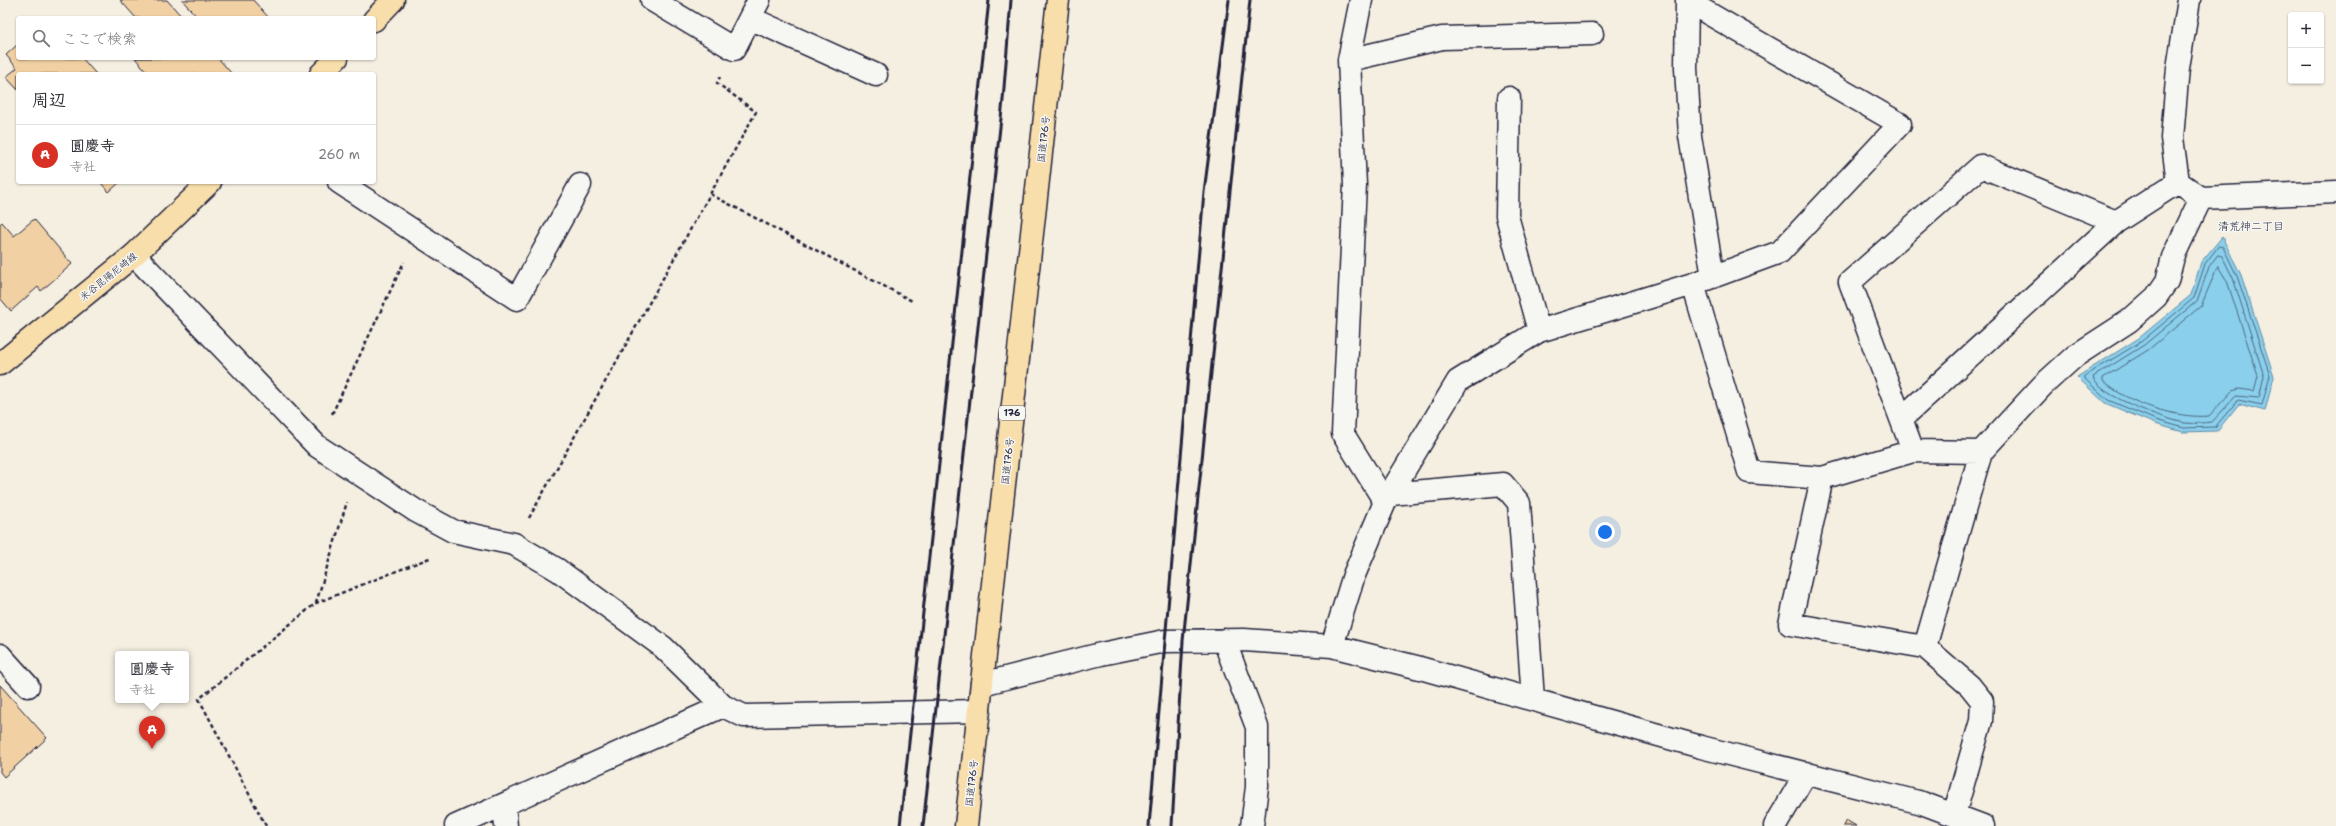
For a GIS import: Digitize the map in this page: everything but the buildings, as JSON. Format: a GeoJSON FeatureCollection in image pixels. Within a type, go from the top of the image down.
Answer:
{"type":"FeatureCollection","features":[{"type":"Feature","properties":{"kind":"main road"},"geometry":{"type":"LineString","coordinates":[[376,18],[393,0]]}},
{"type":"Feature","properties":{"kind":"main road","name":"国道176号"},"geometry":{"type":"LineString","coordinates":[[966,826],[1058,0]]}},
{"type":"Feature","properties":{"kind":"main road"},"geometry":{"type":"LineString","coordinates":[[323,72],[335,60]]}},
{"type":"Feature","properties":{"kind":"main road","name":"米谷昆陽尼崎線"},"geometry":{"type":"LineString","coordinates":[[0,364],[134,255],[208,184]]}},
{"type":"Feature","properties":{"kind":"street"},"geometry":{"type":"LineString","coordinates":[[652,0],[734,49],[754,9],[876,75]]}},
{"type":"Feature","properties":{"kind":"street"},"geometry":{"type":"LineString","coordinates":[[1361,0],[1349,60],[1355,185],[1342,434],[1388,498]]}},
{"type":"Feature","properties":{"kind":"street"},"geometry":{"type":"LineString","coordinates":[[1332,646],[1354,575],[1388,498],[1458,381],[1539,331],[1703,281],[1780,252],[1900,124],[1687,0],[1686,68],[1690,136],[1703,281],[1749,472],[1822,478],[1913,451],[1980,452]]}},
{"type":"Feature","properties":{"kind":"street"},"geometry":{"type":"LineString","coordinates":[[2189,0],[2178,68],[2172,138],[2178,182],[2201,198],[2336,192]]}},
{"type":"Feature","properties":{"kind":"street"},"geometry":{"type":"LineString","coordinates":[[1349,60],[1442,38],[1592,34]]}},
{"type":"Feature","properties":{"kind":"street"},"geometry":{"type":"LineString","coordinates":[[1509,98],[1507,216],[1539,331]]}},
{"type":"Feature","properties":{"kind":"street"},"geometry":{"type":"LineString","coordinates":[[1913,451],[1850,282],[1981,166],[2116,222]]}},
{"type":"Feature","properties":{"kind":"street"},"geometry":{"type":"LineString","coordinates":[[1901,419],[2116,222],[2178,182]]}},
{"type":"Feature","properties":{"kind":"street"},"geometry":{"type":"LineString","coordinates":[[342,184],[517,299],[580,186]]}},
{"type":"Feature","properties":{"kind":"street"},"geometry":{"type":"LineString","coordinates":[[1924,648],[1980,452],[2043,385],[2075,356],[2129,321],[2156,297],[2167,281],[2174,257],[2201,198]]}},
{"type":"Feature","properties":{"kind":"street"},"geometry":{"type":"LineString","coordinates":[[134,255],[317,446],[422,515],[452,531],[514,544],[558,570],[663,648],[723,706],[744,716],[979,710]]}},
{"type":"Feature","properties":{"kind":"street"},"geometry":{"type":"LineString","coordinates":[[1822,478],[1790,624],[1924,648],[1970,686],[1982,701],[1981,720],[1954,815]]}},
{"type":"Feature","properties":{"kind":"street"},"geometry":{"type":"LineString","coordinates":[[1388,498],[1503,484],[1519,503],[1533,700]]}},
{"type":"Feature","properties":{"kind":"street"},"geometry":{"type":"LineString","coordinates":[[982,684],[1101,654],[1164,641],[1224,640],[1332,646],[1420,668],[1701,747],[1922,803],[1978,825]]}},
{"type":"Feature","properties":{"kind":"street"},"geometry":{"type":"LineString","coordinates":[[1224,640],[1258,727],[1257,787],[1252,826]]}},
{"type":"Feature","properties":{"kind":"street"},"geometry":{"type":"LineString","coordinates":[[0,655],[28,686]]}},
{"type":"Feature","properties":{"kind":"street"},"geometry":{"type":"LineString","coordinates":[[456,826],[505,815],[723,706]]}},
{"type":"Feature","properties":{"kind":"street"},"geometry":{"type":"LineString","coordinates":[[1776,826],[1806,773]]}},
{"type":"Feature","properties":{"kind":"path"},"geometry":{"type":"LineString","coordinates":[[514,544],[756,112],[717,83],[734,49]]}},
{"type":"Feature","properties":{"kind":"path"},"geometry":{"type":"LineString","coordinates":[[710,194],[914,302]]}},
{"type":"Feature","properties":{"kind":"path"},"geometry":{"type":"LineString","coordinates":[[317,446],[417,233]]}},
{"type":"Feature","properties":{"kind":"path"},"geometry":{"type":"LineString","coordinates":[[316,603],[356,472]]}},
{"type":"Feature","properties":{"kind":"path"},"geometry":{"type":"LineString","coordinates":[[266,826],[199,699],[316,603],[481,537]]}},
{"type":"Feature","properties":{"kind":"water"},"geometry":{"type":"Polygon","coordinates":[[[2222,237],[2241,275],[2274,376],[2265,411],[2239,404],[2217,431],[2183,432],[2155,424],[2105,403],[2077,377],[2139,338],[2191,295],[2201,262],[2222,237]]]}},
{"type":"Feature","properties":{"kind":"railway"},"geometry":{"type":"LineString","coordinates":[[900,826],[989,0]]}},
{"type":"Feature","properties":{"kind":"railway"},"geometry":{"type":"LineString","coordinates":[[923,826],[1003,100],[1011,0]]}},
{"type":"Feature","properties":{"kind":"railway"},"geometry":{"type":"LineString","coordinates":[[1149,826],[1204,192],[1229,0]]}},
{"type":"Feature","properties":{"kind":"railway"},"geometry":{"type":"LineString","coordinates":[[1172,826],[1183,641],[1250,0]]}},
{"type":"Feature","properties":{"kind":"place","name":"圓慶寺"},"geometry":{"type":"Point","coordinates":[152,749]}},
{"type":"Feature","properties":{"kind":"district","name":"清荒神二丁目"},"geometry":{"type":"Point","coordinates":[2251,226]}}]}
